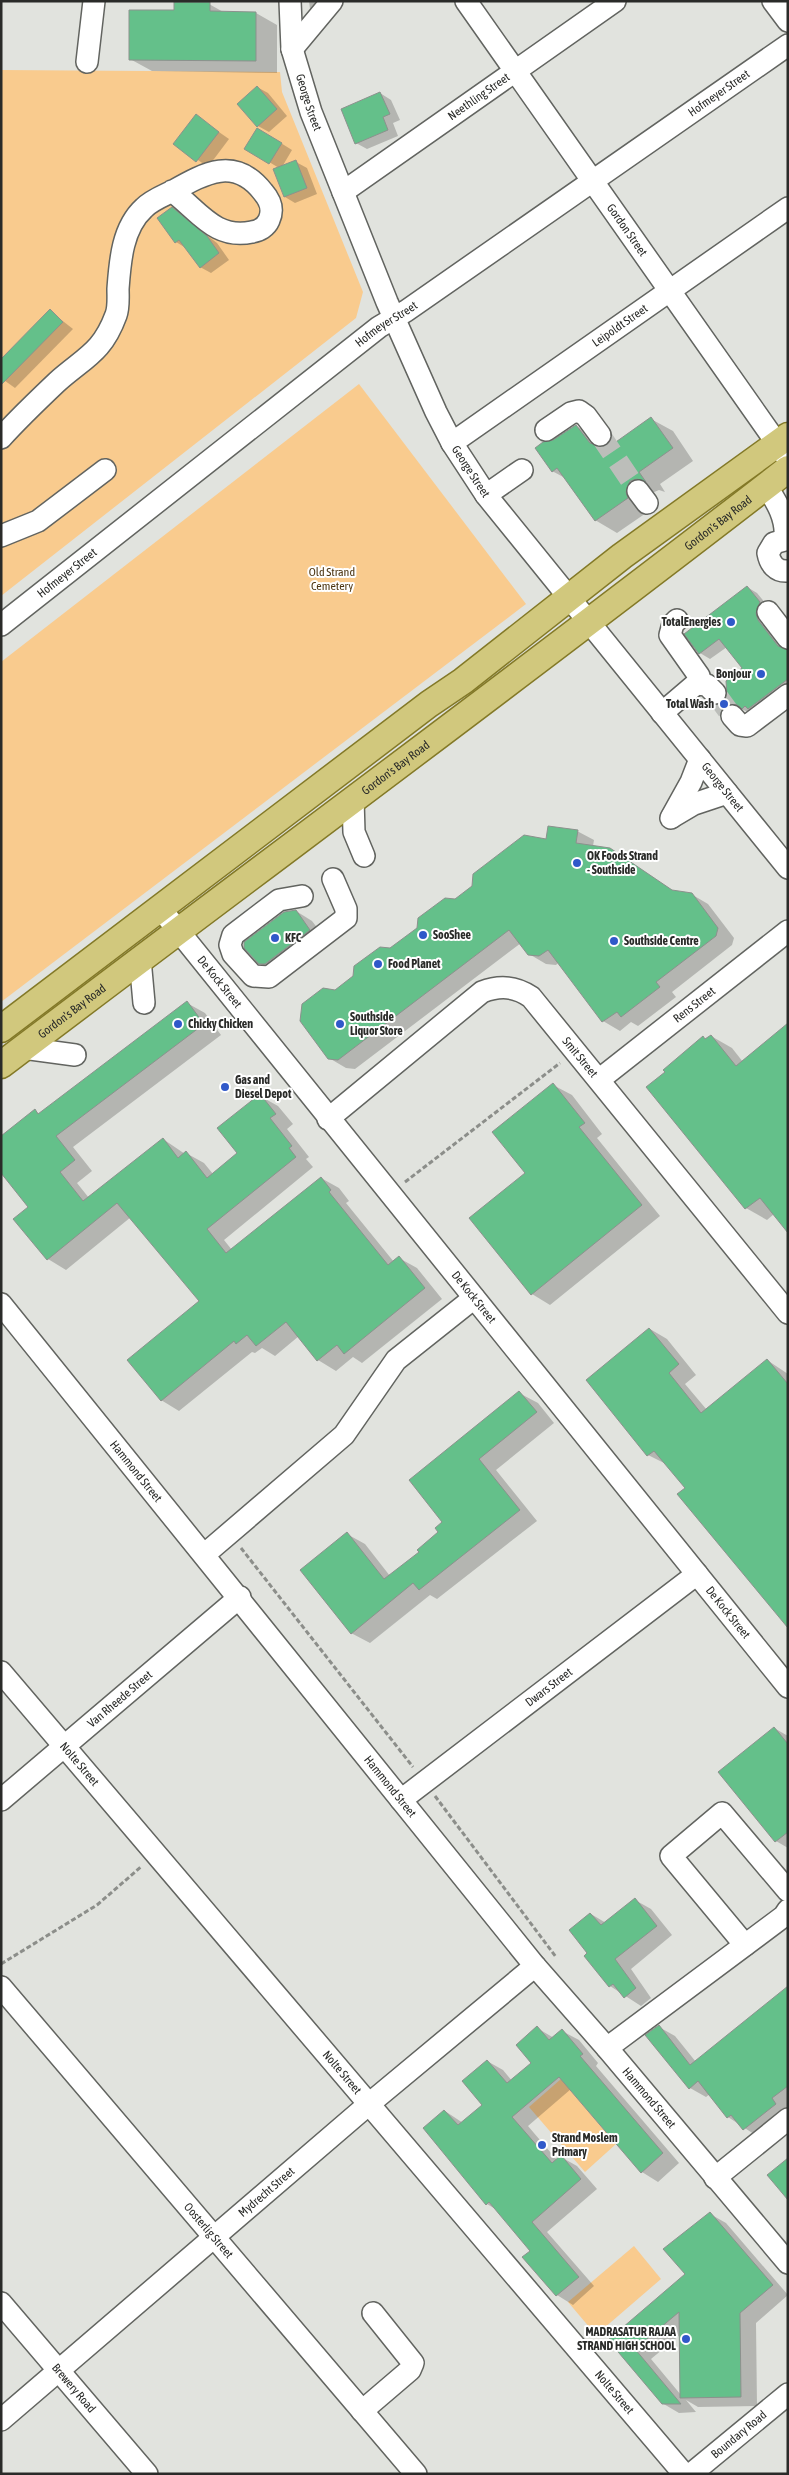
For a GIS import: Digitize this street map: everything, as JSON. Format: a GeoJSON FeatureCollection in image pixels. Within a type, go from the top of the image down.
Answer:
{"type":"FeatureCollection","features":[{"type":"Feature","properties":{"kind":"main road"},"geometry":{"type":"LineString","coordinates":[[1,1029],[429,704],[507,648],[622,556],[784,446]]}},
{"type":"Feature","properties":{"kind":"main road","name":"Gordon's Bay Road"},"geometry":{"type":"LineString","coordinates":[[1,1065],[177,930],[589,622],[788,469]]}},
{"type":"Feature","properties":{"kind":"street"},"geometry":{"type":"LineString","coordinates":[[87,62],[94,1]]}},
{"type":"Feature","properties":{"kind":"street","name":"George Street"},"geometry":{"type":"LineString","coordinates":[[290,1],[292,50],[311,112],[394,318],[452,443],[486,495],[788,868]]}},
{"type":"Feature","properties":{"kind":"street"},"geometry":{"type":"LineString","coordinates":[[292,50],[332,1]]}},
{"type":"Feature","properties":{"kind":"street","name":"Gordon Street"},"geometry":{"type":"LineString","coordinates":[[466,1],[670,291],[784,446]]}},
{"type":"Feature","properties":{"kind":"street","name":"Neethling Street"},"geometry":{"type":"LineString","coordinates":[[342,192],[615,1]]}},
{"type":"Feature","properties":{"kind":"street"},"geometry":{"type":"LineString","coordinates":[[773,1],[788,21]]}},
{"type":"Feature","properties":{"kind":"street","name":"Hofmeyer Street"},"geometry":{"type":"LineString","coordinates":[[1,625],[371,333],[593,182],[788,45]]}},
{"type":"Feature","properties":{"kind":"street"},"geometry":{"type":"LineString","coordinates":[[1,438],[59,380],[102,345],[117,312],[120,259],[128,230],[143,209],[172,191]]}},
{"type":"Feature","properties":{"kind":"street","name":"Leipoldt Street"},"geometry":{"type":"LineString","coordinates":[[452,443],[788,208]]}},
{"type":"Feature","properties":{"kind":"street"},"geometry":{"type":"LineString","coordinates":[[546,430],[571,413],[579,411],[586,416],[600,435]]}},
{"type":"Feature","properties":{"kind":"street"},"geometry":{"type":"LineString","coordinates":[[1,536],[38,521],[106,470]]}},
{"type":"Feature","properties":{"kind":"street"},"geometry":{"type":"LineString","coordinates":[[486,495],[522,470]]}},
{"type":"Feature","properties":{"kind":"street"},"geometry":{"type":"LineString","coordinates":[[766,486],[778,503],[787,539],[774,543],[768,553],[772,565],[777,569],[788,571]]}},
{"type":"Feature","properties":{"kind":"street"},"geometry":{"type":"LineString","coordinates":[[768,612],[788,638]]}},
{"type":"Feature","properties":{"kind":"street"},"geometry":{"type":"LineString","coordinates":[[662,713],[705,689],[699,676],[670,635],[673,624],[678,620]]}},
{"type":"Feature","properties":{"kind":"street"},"geometry":{"type":"LineString","coordinates":[[732,716],[740,725],[748,726],[788,695]]}},
{"type":"Feature","properties":{"kind":"street"},"geometry":{"type":"LineString","coordinates":[[700,759],[691,782],[670,818],[694,804],[727,793]]}},
{"type":"Feature","properties":{"kind":"street"},"geometry":{"type":"LineString","coordinates":[[353,799],[354,832],[364,856]]}},
{"type":"Feature","properties":{"kind":"street"},"geometry":{"type":"LineString","coordinates":[[302,896],[279,900],[233,935],[230,945],[233,954],[252,976],[269,977],[346,918],[346,909],[333,879]]}},
{"type":"Feature","properties":{"kind":"street","name":"De Kock Street"},"geometry":{"type":"LineString","coordinates":[[160,908],[328,1119],[390,1193],[788,1687]]}},
{"type":"Feature","properties":{"kind":"street","name":"Rens Street"},"geometry":{"type":"LineString","coordinates":[[600,1079],[788,931]]}},
{"type":"Feature","properties":{"kind":"street"},"geometry":{"type":"LineString","coordinates":[[140,959],[144,1003]]}},
{"type":"Feature","properties":{"kind":"street","name":"Smit Street"},"geometry":{"type":"LineString","coordinates":[[328,1119],[473,998],[492,988],[513,988],[531,997],[600,1079],[788,1313]]}},
{"type":"Feature","properties":{"kind":"street"},"geometry":{"type":"LineString","coordinates":[[23,1048],[75,1055]]}},
{"type":"Feature","properties":{"kind":"street"},"geometry":{"type":"LineString","coordinates":[[205,1554],[344,1435],[396,1360],[474,1298]]}},
{"type":"Feature","properties":{"kind":"street","name":"Hammond Street"},"geometry":{"type":"LineString","coordinates":[[1,1304],[240,1597],[535,1966],[607,2048],[788,2263]]}},
{"type":"Feature","properties":{"kind":"street","name":"Dwars Street"},"geometry":{"type":"LineString","coordinates":[[401,1800],[697,1574]]}},
{"type":"Feature","properties":{"kind":"street","name":"Van Rheede Street"},"geometry":{"type":"LineString","coordinates":[[1,1800],[240,1597]]}},
{"type":"Feature","properties":{"kind":"street","name":"Nolte Street"},"geometry":{"type":"LineString","coordinates":[[1,1672],[369,2104],[693,2473]]}},
{"type":"Feature","properties":{"kind":"street"},"geometry":{"type":"LineString","coordinates":[[745,1946],[671,1856],[722,1813],[788,1891]]}},
{"type":"Feature","properties":{"kind":"street"},"geometry":{"type":"LineString","coordinates":[[607,2048],[745,1946],[784,1916],[788,1910]]}},
{"type":"Feature","properties":{"kind":"street","name":"Mydrecht Street"},"geometry":{"type":"LineString","coordinates":[[1,2420],[369,2104],[535,1966]]}},
{"type":"Feature","properties":{"kind":"street","name":"Oosterlig Street"},"geometry":{"type":"LineString","coordinates":[[1,1986],[416,2474]]}},
{"type":"Feature","properties":{"kind":"street"},"geometry":{"type":"LineString","coordinates":[[715,2178],[788,2119]]}},
{"type":"Feature","properties":{"kind":"street","name":"Brewery Road"},"geometry":{"type":"LineString","coordinates":[[1,2303],[147,2474]]}},
{"type":"Feature","properties":{"kind":"street"},"geometry":{"type":"LineString","coordinates":[[362,2411],[410,2370],[413,2363],[373,2313]]}},
{"type":"Feature","properties":{"kind":"street","name":"Boundary Road"},"geometry":{"type":"LineString","coordinates":[[693,2473],[788,2394]]}},
{"type":"Feature","properties":{"kind":"path"},"geometry":{"type":"LineString","coordinates":[[390,1193],[559,1062],[567,1066]]}},
{"type":"Feature","properties":{"kind":"path"},"geometry":{"type":"LineString","coordinates":[[230,1534],[424,1782],[560,1962]]}},
{"type":"Feature","properties":{"kind":"path"},"geometry":{"type":"LineString","coordinates":[[1,1964],[97,1905],[156,1854]]}},
{"type":"Feature","properties":{"kind":"green space"},"geometry":{"type":"Polygon","coordinates":[[[1,70],[280,72],[282,92],[363,292],[356,318],[1,596],[1,70]]]}},
{"type":"Feature","properties":{"kind":"green space","name":"Old Strand Cemetery"},"geometry":{"type":"Polygon","coordinates":[[[359,384],[526,604],[1,1002],[1,662],[359,384]]]}},
{"type":"Feature","properties":{"kind":"green space"},"geometry":{"type":"Polygon","coordinates":[[[561,2079],[616,2144],[585,2172],[529,2107],[561,2079]]]}},
{"type":"Feature","properties":{"kind":"green space"},"geometry":{"type":"Polygon","coordinates":[[[634,2246],[661,2279],[596,2335],[568,2302],[634,2246]]]}},
{"type":"Feature","properties":{"kind":"building"},"geometry":{"type":"Polygon","coordinates":[[[174,2],[210,2],[210,11],[256,12],[256,61],[129,60],[129,10],[174,10],[174,2]]]}},
{"type":"Feature","properties":{"kind":"building"},"geometry":{"type":"Polygon","coordinates":[[[257,86],[277,109],[257,127],[237,104],[257,86]]]}},
{"type":"Feature","properties":{"kind":"building"},"geometry":{"type":"Polygon","coordinates":[[[380,92],[390,114],[383,117],[388,130],[355,144],[341,109],[380,92]]]}},
{"type":"Feature","properties":{"kind":"building"},"geometry":{"type":"Polygon","coordinates":[[[196,114],[219,132],[196,162],[173,144],[196,114]]]}},
{"type":"Feature","properties":{"kind":"building"},"geometry":{"type":"Polygon","coordinates":[[[257,128],[282,143],[269,164],[244,149],[257,128]]]}},
{"type":"Feature","properties":{"kind":"building"},"geometry":{"type":"Polygon","coordinates":[[[296,160],[307,188],[284,197],[273,169],[296,160]]]}},
{"type":"Feature","properties":{"kind":"building"},"geometry":{"type":"Polygon","coordinates":[[[172,207],[207,236],[219,253],[200,268],[179,240],[175,243],[157,218],[172,207]]]}},
{"type":"Feature","properties":{"kind":"building"},"geometry":{"type":"Polygon","coordinates":[[[50,309],[63,322],[1,385],[1,359],[50,309]]]}},
{"type":"Feature","properties":{"kind":"building"},"geometry":{"type":"Polygon","coordinates":[[[651,417],[673,448],[639,472],[646,482],[637,479],[630,481],[626,492],[628,498],[595,521],[557,468],[552,472],[535,448],[543,442],[553,440],[576,425],[590,443],[602,447],[611,441],[613,444],[651,417]]]}},
{"type":"Feature","properties":{"kind":"building"},"geometry":{"type":"Polygon","coordinates":[[[747,586],[760,602],[756,613],[758,620],[778,646],[788,650],[788,679],[748,709],[745,706],[742,709],[736,704],[730,704],[724,706],[720,712],[715,705],[723,702],[727,697],[726,681],[742,668],[719,639],[699,654],[684,634],[747,586]]]}},
{"type":"Feature","properties":{"kind":"building","name":"Southside Centre"},"geometry":{"type":"Polygon","coordinates":[[[548,826],[578,830],[576,843],[610,848],[672,890],[692,893],[718,928],[716,936],[656,982],[660,987],[621,1017],[617,1012],[602,1022],[548,950],[539,956],[528,955],[509,930],[338,1060],[328,1059],[300,1021],[302,1004],[323,988],[335,990],[353,976],[354,966],[380,947],[390,948],[417,928],[418,918],[445,898],[455,899],[472,886],[473,874],[524,835],[546,839],[548,826]]]}},
{"type":"Feature","properties":{"kind":"building","name":"KFC"},"geometry":{"type":"Polygon","coordinates":[[[296,910],[310,930],[265,964],[259,964],[244,948],[244,942],[284,912],[296,910]]]}},
{"type":"Feature","properties":{"kind":"building"},"geometry":{"type":"Polygon","coordinates":[[[187,1001],[204,1024],[56,1136],[75,1160],[60,1172],[83,1201],[163,1138],[178,1158],[186,1151],[207,1178],[237,1153],[217,1128],[260,1094],[276,1114],[270,1118],[292,1146],[289,1148],[296,1157],[207,1229],[226,1253],[321,1177],[331,1190],[329,1192],[388,1265],[399,1256],[425,1288],[344,1354],[337,1345],[317,1361],[286,1322],[256,1346],[247,1335],[236,1344],[234,1341],[161,1401],[127,1360],[199,1301],[117,1203],[47,1260],[13,1219],[28,1207],[1,1173],[1,1136],[35,1109],[38,1114],[187,1001]]]}},
{"type":"Feature","properties":{"kind":"building"},"geometry":{"type":"Polygon","coordinates":[[[788,1023],[788,1233],[760,1198],[745,1209],[646,1087],[703,1036],[705,1039],[711,1035],[736,1066],[788,1023]]]}},
{"type":"Feature","properties":{"kind":"building"},"geometry":{"type":"Polygon","coordinates":[[[553,1083],[585,1123],[579,1127],[642,1205],[531,1295],[469,1218],[525,1173],[492,1132],[553,1083]]]}},
{"type":"Feature","properties":{"kind":"building"},"geometry":{"type":"Polygon","coordinates":[[[649,1328],[679,1364],[669,1373],[701,1413],[767,1359],[788,1384],[788,1628],[677,1494],[685,1488],[654,1451],[647,1456],[586,1380],[649,1328]]]}},
{"type":"Feature","properties":{"kind":"building"},"geometry":{"type":"Polygon","coordinates":[[[519,1391],[537,1412],[479,1459],[520,1510],[419,1590],[413,1583],[351,1634],[300,1570],[347,1532],[384,1579],[419,1552],[417,1550],[438,1532],[435,1528],[442,1522],[409,1480],[519,1391]]]}},
{"type":"Feature","properties":{"kind":"building"},"geometry":{"type":"Polygon","coordinates":[[[774,1727],[788,1744],[788,1832],[775,1842],[718,1772],[774,1727]]]}},
{"type":"Feature","properties":{"kind":"building"},"geometry":{"type":"Polygon","coordinates":[[[635,1898],[657,1926],[615,1959],[636,1988],[624,1998],[613,1984],[609,1987],[584,1956],[587,1953],[569,1930],[590,1913],[601,1925],[635,1898]]]}},
{"type":"Feature","properties":{"kind":"building"},"geometry":{"type":"Polygon","coordinates":[[[788,1986],[788,2086],[772,2098],[776,2104],[743,2130],[731,2115],[727,2118],[698,2081],[689,2089],[645,2035],[659,2025],[690,2065],[788,1986]]]}},
{"type":"Feature","properties":{"kind":"building"},"geometry":{"type":"Polygon","coordinates":[[[537,2026],[549,2040],[562,2029],[583,2054],[580,2056],[663,2153],[641,2173],[559,2077],[512,2117],[552,2163],[561,2155],[581,2179],[532,2222],[579,2277],[556,2296],[522,2257],[530,2251],[489,2202],[486,2205],[423,2128],[444,2110],[458,2125],[482,2105],[462,2081],[487,2060],[507,2083],[531,2063],[516,2045],[537,2026]]]}},
{"type":"Feature","properties":{"kind":"building"},"geometry":{"type":"Polygon","coordinates":[[[788,2158],[788,2200],[767,2175],[788,2158]]]}},
{"type":"Feature","properties":{"kind":"building"},"geometry":{"type":"Polygon","coordinates":[[[710,2212],[773,2285],[740,2313],[741,2397],[680,2398],[679,2312],[635,2349],[681,2404],[662,2404],[608,2340],[685,2274],[663,2249],[710,2212]]]}},
{"type":"Feature","properties":{"kind":"tunnel"},"geometry":{"type":"LineString","coordinates":[[600,435],[638,491]]}},
{"type":"Feature","properties":{"kind":"tunnel"},"geometry":{"type":"LineString","coordinates":[[715,693],[732,716]]}},
{"type":"Feature","properties":{"kind":"place","name":"TotalEnergies"},"geometry":{"type":"Point","coordinates":[731,622]}},
{"type":"Feature","properties":{"kind":"place","name":"Bonjour"},"geometry":{"type":"Point","coordinates":[761,674]}},
{"type":"Feature","properties":{"kind":"place","name":"Total Wash"},"geometry":{"type":"Point","coordinates":[724,704]}},
{"type":"Feature","properties":{"kind":"place","name":"OK Foods Strand - Southside"},"geometry":{"type":"Point","coordinates":[577,863]}},
{"type":"Feature","properties":{"kind":"place","name":"SooShee"},"geometry":{"type":"Point","coordinates":[423,935]}},
{"type":"Feature","properties":{"kind":"place","name":"KFC"},"geometry":{"type":"Point","coordinates":[275,938]}},
{"type":"Feature","properties":{"kind":"place","name":"Southside Centre"},"geometry":{"type":"Point","coordinates":[614,941]}},
{"type":"Feature","properties":{"kind":"place","name":"Food Planet"},"geometry":{"type":"Point","coordinates":[378,964]}},
{"type":"Feature","properties":{"kind":"place","name":"Chicky Chicken"},"geometry":{"type":"Point","coordinates":[178,1024]}},
{"type":"Feature","properties":{"kind":"place","name":"Southside Liquor Store"},"geometry":{"type":"Point","coordinates":[340,1024]}},
{"type":"Feature","properties":{"kind":"place","name":"Gas and Diesel Depot"},"geometry":{"type":"Point","coordinates":[225,1087]}},
{"type":"Feature","properties":{"kind":"place","name":"Strand Moslem Primary"},"geometry":{"type":"Point","coordinates":[542,2145]}},
{"type":"Feature","properties":{"kind":"place","name":"MADRASATUR RAJAA STRAND HIGH SCHOOL"},"geometry":{"type":"Point","coordinates":[686,2339]}}]}
